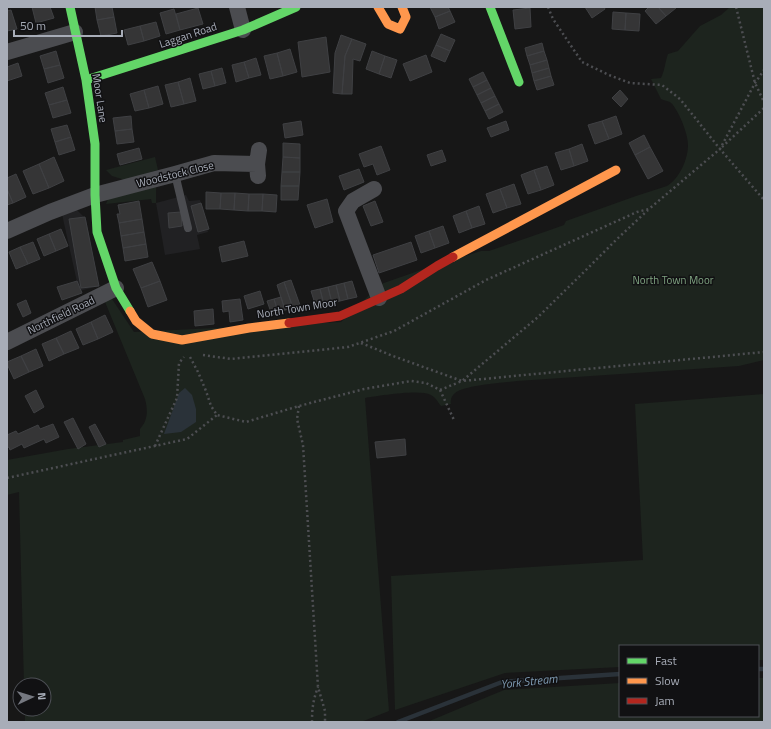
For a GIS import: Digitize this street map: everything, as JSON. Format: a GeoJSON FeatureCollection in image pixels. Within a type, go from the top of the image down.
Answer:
{"type":"FeatureCollection","features":[{"type":"Feature","properties":{"kind":"street","name":"Moor Lane"},"geometry":{"type":"LineString","coordinates":[[70,7],[86,80],[95,144],[95,195]]}},
{"type":"Feature","properties":{"kind":"street"},"geometry":{"type":"LineString","coordinates":[[237,7],[243,30]]}},
{"type":"Feature","properties":{"kind":"street","name":"Laggan Road"},"geometry":{"type":"LineString","coordinates":[[86,80],[243,30],[296,7]]}},
{"type":"Feature","properties":{"kind":"street"},"geometry":{"type":"LineString","coordinates":[[378,7],[388,24],[400,29],[406,17],[402,7]]}},
{"type":"Feature","properties":{"kind":"street"},"geometry":{"type":"LineString","coordinates":[[490,7],[519,82]]}},
{"type":"Feature","properties":{"kind":"street"},"geometry":{"type":"LineString","coordinates":[[7,52],[75,32]]}},
{"type":"Feature","properties":{"kind":"street","name":"Woodstock Close"},"geometry":{"type":"LineString","coordinates":[[7,231],[50,212],[95,195],[214,163],[258,163]]}},
{"type":"Feature","properties":{"kind":"street","name":"North Town Moor"},"geometry":{"type":"LineString","coordinates":[[95,195],[98,232],[116,288],[136,321],[152,334],[182,340],[249,328],[340,316],[401,288],[437,266],[616,170]]}},
{"type":"Feature","properties":{"kind":"street"},"geometry":{"type":"LineString","coordinates":[[374,189],[353,201],[346,211],[379,298]]}},
{"type":"Feature","properties":{"kind":"street","name":"Northfield Road"},"geometry":{"type":"LineString","coordinates":[[7,342],[116,288]]}},
{"type":"Feature","properties":{"kind":"lane"},"geometry":{"type":"LineString","coordinates":[[175,174],[188,228]]}},
{"type":"Feature","properties":{"kind":"path"},"geometry":{"type":"LineString","coordinates":[[548,7],[553,19],[582,62],[630,83],[662,85],[680,99],[720,150],[764,200]]}},
{"type":"Feature","properties":{"kind":"path"},"geometry":{"type":"LineString","coordinates":[[736,7],[755,83],[764,102]]}},
{"type":"Feature","properties":{"kind":"path"},"geometry":{"type":"LineString","coordinates":[[720,150],[755,83],[764,70]]}},
{"type":"Feature","properties":{"kind":"path"},"geometry":{"type":"LineString","coordinates":[[462,381],[538,317],[649,209],[720,150],[764,108]]}},
{"type":"Feature","properties":{"kind":"path"},"geometry":{"type":"LineString","coordinates":[[202,355],[231,359],[348,347],[361,343],[394,331],[486,280],[637,212],[649,209]]}},
{"type":"Feature","properties":{"kind":"path"},"geometry":{"type":"LineString","coordinates":[[361,343],[462,381]]}},
{"type":"Feature","properties":{"kind":"path"},"geometry":{"type":"LineString","coordinates":[[440,390],[462,381],[764,352]]}},
{"type":"Feature","properties":{"kind":"path"},"geometry":{"type":"LineString","coordinates":[[188,353],[195,354]]}},
{"type":"Feature","properties":{"kind":"path"},"geometry":{"type":"LineString","coordinates":[[188,353],[198,372],[211,406],[218,415],[246,422],[364,389],[412,381],[426,384],[440,390],[454,420]]}},
{"type":"Feature","properties":{"kind":"path"},"geometry":{"type":"LineString","coordinates":[[155,446],[177,398],[179,363],[188,353]]}},
{"type":"Feature","properties":{"kind":"path"},"geometry":{"type":"LineString","coordinates":[[299,406],[297,419],[303,445],[318,687],[323,705],[325,722]]}},
{"type":"Feature","properties":{"kind":"path"},"geometry":{"type":"LineString","coordinates":[[7,478],[187,439],[218,415]]}},
{"type":"Feature","properties":{"kind":"path"},"geometry":{"type":"LineString","coordinates":[[312,722],[314,696],[318,687]]}},
{"type":"Feature","properties":{"kind":"shaded area"},"geometry":{"type":"Polygon","coordinates":[[[186,195],[189,201],[200,200],[208,232],[197,235],[200,249],[165,255],[156,203],[186,195]]]}},
{"type":"Feature","properties":{"kind":"shaded area"},"geometry":{"type":"Polygon","coordinates":[[[76,209],[86,219],[99,286],[79,291],[62,214],[76,209]]]}},
{"type":"Feature","properties":{"kind":"shaded area"},"geometry":{"type":"Polygon","coordinates":[[[185,388],[192,395],[196,409],[196,422],[181,432],[164,434],[179,393],[185,388]]]}},
{"type":"Feature","properties":{"kind":"green space"},"geometry":{"type":"Polygon","coordinates":[[[730,7],[764,7],[764,360],[739,366],[517,381],[484,385],[460,390],[452,396],[451,404],[441,406],[431,395],[425,393],[365,398],[389,711],[361,722],[25,722],[25,717],[52,717],[52,677],[24,677],[19,492],[7,495],[7,460],[68,449],[123,442],[123,440],[140,436],[140,429],[145,422],[147,415],[145,399],[103,297],[110,296],[134,332],[341,322],[381,284],[481,251],[489,251],[564,225],[566,221],[667,186],[676,178],[685,162],[688,150],[688,141],[684,126],[675,108],[670,102],[661,99],[651,79],[661,78],[668,54],[678,51],[700,26],[721,15],[730,7]]]}},
{"type":"Feature","properties":{"kind":"green space"},"geometry":{"type":"Polygon","coordinates":[[[155,157],[158,170],[125,180],[112,176],[106,170],[155,157]]]}},
{"type":"Feature","properties":{"kind":"green space"},"geometry":{"type":"Polygon","coordinates":[[[156,187],[156,203],[152,203],[151,199],[106,204],[108,199],[156,187]]]}},
{"type":"Feature","properties":{"kind":"green space"},"geometry":{"type":"Polygon","coordinates":[[[764,394],[764,660],[759,660],[759,645],[619,645],[619,667],[505,673],[395,710],[391,576],[643,560],[635,404],[764,394]]]}},
{"type":"Feature","properties":{"kind":"green space"},"geometry":{"type":"Polygon","coordinates":[[[759,678],[764,678],[764,722],[427,722],[504,690],[619,683],[619,717],[759,717],[759,678]]]}},
{"type":"Feature","properties":{"kind":"building"},"geometry":{"type":"Polygon","coordinates":[[[32,7],[50,7],[54,18],[36,23],[32,7]]]}},
{"type":"Feature","properties":{"kind":"building"},"geometry":{"type":"Polygon","coordinates":[[[95,7],[112,7],[114,17],[97,20],[95,7]]]}},
{"type":"Feature","properties":{"kind":"building"},"geometry":{"type":"Polygon","coordinates":[[[430,7],[448,7],[450,11],[435,17],[430,7]]]}},
{"type":"Feature","properties":{"kind":"building"},"geometry":{"type":"Polygon","coordinates":[[[585,7],[604,7],[605,9],[592,18],[585,7]]]}},
{"type":"Feature","properties":{"kind":"building"},"geometry":{"type":"Polygon","coordinates":[[[649,7],[658,7],[666,16],[656,24],[645,11],[649,7]]]}},
{"type":"Feature","properties":{"kind":"building"},"geometry":{"type":"Polygon","coordinates":[[[658,7],[675,7],[676,8],[666,16],[658,7]]]}},
{"type":"Feature","properties":{"kind":"building"},"geometry":{"type":"Polygon","coordinates":[[[198,8],[203,24],[180,30],[176,14],[198,8]]]}},
{"type":"Feature","properties":{"kind":"building"},"geometry":{"type":"Polygon","coordinates":[[[530,8],[531,27],[515,29],[513,10],[530,8]]]}},
{"type":"Feature","properties":{"kind":"building"},"geometry":{"type":"Polygon","coordinates":[[[174,9],[180,30],[166,34],[160,13],[174,9]]]}},
{"type":"Feature","properties":{"kind":"building"},"geometry":{"type":"Polygon","coordinates":[[[11,10],[17,29],[7,31],[7,11],[11,10]]]}},
{"type":"Feature","properties":{"kind":"building"},"geometry":{"type":"Polygon","coordinates":[[[450,11],[455,22],[439,29],[435,17],[450,11]]]}},
{"type":"Feature","properties":{"kind":"building"},"geometry":{"type":"Polygon","coordinates":[[[613,12],[626,13],[625,30],[612,29],[613,12]]]}},
{"type":"Feature","properties":{"kind":"building"},"geometry":{"type":"Polygon","coordinates":[[[626,13],[640,14],[639,31],[625,30],[626,13]]]}},
{"type":"Feature","properties":{"kind":"building"},"geometry":{"type":"Polygon","coordinates":[[[114,17],[117,33],[101,36],[97,20],[114,17]]]}},
{"type":"Feature","properties":{"kind":"building"},"geometry":{"type":"Polygon","coordinates":[[[156,22],[160,36],[144,41],[140,26],[156,22]]]}},
{"type":"Feature","properties":{"kind":"building"},"geometry":{"type":"Polygon","coordinates":[[[140,26],[144,41],[128,45],[124,30],[140,26]]]}},
{"type":"Feature","properties":{"kind":"building"},"geometry":{"type":"Polygon","coordinates":[[[441,34],[455,40],[450,51],[436,45],[441,34]]]}},
{"type":"Feature","properties":{"kind":"building"},"geometry":{"type":"Polygon","coordinates":[[[341,35],[352,39],[345,56],[342,94],[333,93],[335,53],[341,35]]]}},
{"type":"Feature","properties":{"kind":"building"},"geometry":{"type":"Polygon","coordinates":[[[326,37],[330,72],[302,77],[298,42],[326,37]]]}},
{"type":"Feature","properties":{"kind":"building"},"geometry":{"type":"Polygon","coordinates":[[[352,39],[366,44],[360,61],[353,59],[352,94],[342,94],[345,56],[352,39]]]}},
{"type":"Feature","properties":{"kind":"building"},"geometry":{"type":"Polygon","coordinates":[[[542,43],[544,51],[527,56],[525,48],[542,43]]]}},
{"type":"Feature","properties":{"kind":"building"},"geometry":{"type":"Polygon","coordinates":[[[436,45],[450,51],[445,62],[431,56],[436,45]]]}},
{"type":"Feature","properties":{"kind":"building"},"geometry":{"type":"Polygon","coordinates":[[[290,49],[297,72],[283,76],[277,53],[290,49]]]}},
{"type":"Feature","properties":{"kind":"building"},"geometry":{"type":"Polygon","coordinates":[[[56,51],[60,65],[44,69],[40,56],[56,51]]]}},
{"type":"Feature","properties":{"kind":"building"},"geometry":{"type":"Polygon","coordinates":[[[372,51],[385,56],[379,74],[366,69],[372,51]]]}},
{"type":"Feature","properties":{"kind":"building"},"geometry":{"type":"Polygon","coordinates":[[[544,51],[547,60],[530,65],[527,56],[544,51]]]}},
{"type":"Feature","properties":{"kind":"building"},"geometry":{"type":"Polygon","coordinates":[[[277,53],[283,76],[270,79],[264,56],[277,53]]]}},
{"type":"Feature","properties":{"kind":"building"},"geometry":{"type":"Polygon","coordinates":[[[426,55],[432,72],[410,81],[403,64],[426,55]]]}},
{"type":"Feature","properties":{"kind":"building"},"geometry":{"type":"Polygon","coordinates":[[[385,56],[397,60],[391,78],[379,74],[385,56]]]}},
{"type":"Feature","properties":{"kind":"building"},"geometry":{"type":"Polygon","coordinates":[[[256,58],[261,75],[249,78],[244,62],[256,58]]]}},
{"type":"Feature","properties":{"kind":"building"},"geometry":{"type":"Polygon","coordinates":[[[547,60],[549,68],[532,73],[530,65],[547,60]]]}},
{"type":"Feature","properties":{"kind":"building"},"geometry":{"type":"Polygon","coordinates":[[[244,62],[249,78],[236,82],[232,65],[244,62]]]}},
{"type":"Feature","properties":{"kind":"building"},"geometry":{"type":"Polygon","coordinates":[[[18,63],[22,76],[7,81],[7,67],[18,63]]]}},
{"type":"Feature","properties":{"kind":"building"},"geometry":{"type":"Polygon","coordinates":[[[60,65],[64,78],[48,83],[44,69],[60,65]]]}},
{"type":"Feature","properties":{"kind":"building"},"geometry":{"type":"Polygon","coordinates":[[[222,68],[226,83],[215,86],[211,71],[222,68]]]}},
{"type":"Feature","properties":{"kind":"building"},"geometry":{"type":"Polygon","coordinates":[[[549,68],[551,76],[534,81],[532,73],[549,68]]]}},
{"type":"Feature","properties":{"kind":"building"},"geometry":{"type":"Polygon","coordinates":[[[211,71],[215,86],[203,89],[199,74],[211,71]]]}},
{"type":"Feature","properties":{"kind":"building"},"geometry":{"type":"Polygon","coordinates":[[[483,72],[487,80],[473,87],[469,79],[483,72]]]}},
{"type":"Feature","properties":{"kind":"building"},"geometry":{"type":"Polygon","coordinates":[[[551,76],[554,85],[537,90],[534,81],[551,76]]]}},
{"type":"Feature","properties":{"kind":"building"},"geometry":{"type":"Polygon","coordinates":[[[190,78],[196,101],[184,104],[178,82],[190,78]]]}},
{"type":"Feature","properties":{"kind":"building"},"geometry":{"type":"Polygon","coordinates":[[[487,80],[491,88],[477,95],[473,87],[487,80]]]}},
{"type":"Feature","properties":{"kind":"building"},"geometry":{"type":"Polygon","coordinates":[[[178,82],[184,104],[171,107],[165,85],[178,82]]]}},
{"type":"Feature","properties":{"kind":"building"},"geometry":{"type":"Polygon","coordinates":[[[158,86],[163,104],[149,108],[144,90],[158,86]]]}},
{"type":"Feature","properties":{"kind":"building"},"geometry":{"type":"Polygon","coordinates":[[[63,87],[67,100],[49,105],[45,93],[63,87]]]}},
{"type":"Feature","properties":{"kind":"building"},"geometry":{"type":"Polygon","coordinates":[[[491,88],[495,96],[481,103],[477,95],[491,88]]]}},
{"type":"Feature","properties":{"kind":"building"},"geometry":{"type":"Polygon","coordinates":[[[144,90],[149,108],[135,111],[130,94],[144,90]]]}},
{"type":"Feature","properties":{"kind":"building"},"geometry":{"type":"Polygon","coordinates":[[[620,90],[628,99],[621,107],[612,98],[620,90]]]}},
{"type":"Feature","properties":{"kind":"building"},"geometry":{"type":"Polygon","coordinates":[[[495,96],[499,104],[485,111],[481,103],[495,96]]]}},
{"type":"Feature","properties":{"kind":"building"},"geometry":{"type":"Polygon","coordinates":[[[67,100],[71,113],[53,118],[49,105],[67,100]]]}},
{"type":"Feature","properties":{"kind":"building"},"geometry":{"type":"Polygon","coordinates":[[[499,104],[503,112],[489,119],[485,111],[499,104]]]}},
{"type":"Feature","properties":{"kind":"building"},"geometry":{"type":"Polygon","coordinates":[[[131,116],[132,129],[115,131],[113,118],[131,116]]]}},
{"type":"Feature","properties":{"kind":"building"},"geometry":{"type":"Polygon","coordinates":[[[616,116],[622,134],[609,139],[602,121],[616,116]]]}},
{"type":"Feature","properties":{"kind":"building"},"geometry":{"type":"Polygon","coordinates":[[[301,121],[303,135],[285,138],[283,124],[301,121]]]}},
{"type":"Feature","properties":{"kind":"building"},"geometry":{"type":"Polygon","coordinates":[[[506,121],[509,130],[491,137],[487,128],[506,121]]]}},
{"type":"Feature","properties":{"kind":"building"},"geometry":{"type":"Polygon","coordinates":[[[602,121],[609,139],[595,144],[588,125],[602,121]]]}},
{"type":"Feature","properties":{"kind":"building"},"geometry":{"type":"Polygon","coordinates":[[[67,125],[71,137],[55,142],[51,129],[67,125]]]}},
{"type":"Feature","properties":{"kind":"building"},"geometry":{"type":"Polygon","coordinates":[[[132,129],[134,142],[117,144],[115,131],[132,129]]]}},
{"type":"Feature","properties":{"kind":"building"},"geometry":{"type":"Polygon","coordinates":[[[644,135],[650,147],[635,155],[629,143],[644,135]]]}},
{"type":"Feature","properties":{"kind":"building"},"geometry":{"type":"Polygon","coordinates":[[[71,137],[75,150],[59,155],[55,142],[71,137]]]}},
{"type":"Feature","properties":{"kind":"building"},"geometry":{"type":"Polygon","coordinates":[[[283,143],[300,144],[300,158],[283,157],[283,143]]]}},
{"type":"Feature","properties":{"kind":"building"},"geometry":{"type":"Polygon","coordinates":[[[582,144],[588,161],[574,166],[569,149],[582,144]]]}},
{"type":"Feature","properties":{"kind":"building"},"geometry":{"type":"Polygon","coordinates":[[[381,146],[390,170],[377,175],[373,164],[364,167],[359,154],[381,146]]]}},
{"type":"Feature","properties":{"kind":"building"},"geometry":{"type":"Polygon","coordinates":[[[650,147],[663,171],[648,179],[635,155],[650,147]]]}},
{"type":"Feature","properties":{"kind":"building"},"geometry":{"type":"Polygon","coordinates":[[[139,148],[142,159],[120,165],[117,154],[139,148]]]}},
{"type":"Feature","properties":{"kind":"building"},"geometry":{"type":"Polygon","coordinates":[[[569,149],[574,166],[561,170],[555,153],[569,149]]]}},
{"type":"Feature","properties":{"kind":"building"},"geometry":{"type":"Polygon","coordinates":[[[442,150],[446,161],[431,166],[427,155],[442,150]]]}},
{"type":"Feature","properties":{"kind":"building"},"geometry":{"type":"Polygon","coordinates":[[[54,157],[64,181],[49,188],[39,164],[54,157]]]}},
{"type":"Feature","properties":{"kind":"building"},"geometry":{"type":"Polygon","coordinates":[[[283,157],[300,158],[300,172],[282,172],[283,157]]]}},
{"type":"Feature","properties":{"kind":"building"},"geometry":{"type":"Polygon","coordinates":[[[39,164],[49,188],[33,194],[23,171],[39,164]]]}},
{"type":"Feature","properties":{"kind":"building"},"geometry":{"type":"Polygon","coordinates":[[[547,166],[554,185],[541,190],[534,170],[547,166]]]}},
{"type":"Feature","properties":{"kind":"building"},"geometry":{"type":"Polygon","coordinates":[[[359,169],[364,182],[344,190],[339,176],[359,169]]]}},
{"type":"Feature","properties":{"kind":"building"},"geometry":{"type":"Polygon","coordinates":[[[534,170],[541,190],[528,194],[521,175],[534,170]]]}},
{"type":"Feature","properties":{"kind":"building"},"geometry":{"type":"Polygon","coordinates":[[[282,172],[300,172],[299,186],[281,186],[282,172]]]}},
{"type":"Feature","properties":{"kind":"building"},"geometry":{"type":"Polygon","coordinates":[[[16,174],[26,197],[13,203],[7,189],[7,178],[16,174]]]}},
{"type":"Feature","properties":{"kind":"building"},"geometry":{"type":"Polygon","coordinates":[[[514,184],[521,204],[507,208],[500,189],[514,184]]]}},
{"type":"Feature","properties":{"kind":"building"},"geometry":{"type":"Polygon","coordinates":[[[281,186],[299,186],[298,200],[281,200],[281,186]]]}},
{"type":"Feature","properties":{"kind":"building"},"geometry":{"type":"Polygon","coordinates":[[[7,189],[13,203],[7,205],[7,189]]]}},
{"type":"Feature","properties":{"kind":"building"},"geometry":{"type":"Polygon","coordinates":[[[500,189],[507,208],[493,213],[486,194],[500,189]]]}},
{"type":"Feature","properties":{"kind":"building"},"geometry":{"type":"Polygon","coordinates":[[[206,192],[221,193],[220,209],[206,209],[206,192]]]}},
{"type":"Feature","properties":{"kind":"building"},"geometry":{"type":"Polygon","coordinates":[[[221,193],[235,193],[234,210],[220,209],[221,193]]]}},
{"type":"Feature","properties":{"kind":"building"},"geometry":{"type":"Polygon","coordinates":[[[235,193],[249,194],[248,211],[234,210],[235,193]]]}},
{"type":"Feature","properties":{"kind":"building"},"geometry":{"type":"Polygon","coordinates":[[[249,194],[263,194],[262,211],[248,211],[249,194]]]}},
{"type":"Feature","properties":{"kind":"building"},"geometry":{"type":"Polygon","coordinates":[[[263,194],[277,195],[276,212],[262,211],[263,194]]]}},
{"type":"Feature","properties":{"kind":"building"},"geometry":{"type":"Polygon","coordinates":[[[327,199],[333,222],[315,228],[307,205],[327,199]]]}},
{"type":"Feature","properties":{"kind":"building"},"geometry":{"type":"Polygon","coordinates":[[[139,201],[142,219],[119,223],[117,214],[120,214],[118,205],[139,201]]]}},
{"type":"Feature","properties":{"kind":"building"},"geometry":{"type":"Polygon","coordinates":[[[375,201],[383,222],[371,226],[363,206],[375,201]]]}},
{"type":"Feature","properties":{"kind":"building"},"geometry":{"type":"Polygon","coordinates":[[[201,203],[209,229],[198,232],[191,206],[201,203]]]}},
{"type":"Feature","properties":{"kind":"building"},"geometry":{"type":"Polygon","coordinates":[[[479,206],[485,224],[472,228],[466,211],[479,206]]]}},
{"type":"Feature","properties":{"kind":"building"},"geometry":{"type":"Polygon","coordinates":[[[466,211],[472,228],[459,233],[453,216],[466,211]]]}},
{"type":"Feature","properties":{"kind":"building"},"geometry":{"type":"Polygon","coordinates":[[[181,212],[182,226],[169,228],[168,213],[181,212]]]}},
{"type":"Feature","properties":{"kind":"building"},"geometry":{"type":"Polygon","coordinates":[[[85,217],[99,286],[81,288],[69,219],[85,217]]]}},
{"type":"Feature","properties":{"kind":"building"},"geometry":{"type":"Polygon","coordinates":[[[142,219],[144,232],[121,236],[119,223],[142,219]]]}},
{"type":"Feature","properties":{"kind":"building"},"geometry":{"type":"Polygon","coordinates":[[[443,226],[449,243],[435,248],[429,231],[443,226]]]}},
{"type":"Feature","properties":{"kind":"building"},"geometry":{"type":"Polygon","coordinates":[[[61,229],[68,246],[56,251],[49,234],[61,229]]]}},
{"type":"Feature","properties":{"kind":"building"},"geometry":{"type":"Polygon","coordinates":[[[429,231],[435,248],[421,253],[415,236],[429,231]]]}},
{"type":"Feature","properties":{"kind":"building"},"geometry":{"type":"Polygon","coordinates":[[[144,232],[146,244],[123,248],[121,236],[144,232]]]}},
{"type":"Feature","properties":{"kind":"building"},"geometry":{"type":"Polygon","coordinates":[[[49,234],[56,251],[44,256],[37,239],[49,234]]]}},
{"type":"Feature","properties":{"kind":"building"},"geometry":{"type":"Polygon","coordinates":[[[244,241],[248,256],[222,262],[219,247],[244,241]]]}},
{"type":"Feature","properties":{"kind":"building"},"geometry":{"type":"Polygon","coordinates":[[[33,242],[40,259],[28,264],[20,247],[33,242]]]}},
{"type":"Feature","properties":{"kind":"building"},"geometry":{"type":"Polygon","coordinates":[[[411,242],[417,260],[379,273],[373,255],[411,242]]]}},
{"type":"Feature","properties":{"kind":"building"},"geometry":{"type":"Polygon","coordinates":[[[146,244],[148,257],[125,261],[123,248],[146,244]]]}},
{"type":"Feature","properties":{"kind":"building"},"geometry":{"type":"Polygon","coordinates":[[[20,247],[28,264],[16,269],[9,252],[20,247]]]}},
{"type":"Feature","properties":{"kind":"building"},"geometry":{"type":"Polygon","coordinates":[[[152,262],[160,281],[141,288],[133,269],[152,262]]]}},
{"type":"Feature","properties":{"kind":"building"},"geometry":{"type":"Polygon","coordinates":[[[291,280],[300,305],[293,308],[284,282],[291,280]]]}},
{"type":"Feature","properties":{"kind":"building"},"geometry":{"type":"Polygon","coordinates":[[[77,281],[82,293],[62,300],[57,287],[77,281]]]}},
{"type":"Feature","properties":{"kind":"building"},"geometry":{"type":"Polygon","coordinates":[[[160,281],[167,300],[148,307],[141,288],[160,281]]]}},
{"type":"Feature","properties":{"kind":"building"},"geometry":{"type":"Polygon","coordinates":[[[352,281],[357,297],[348,299],[344,283],[352,281]]]}},
{"type":"Feature","properties":{"kind":"building"},"geometry":{"type":"Polygon","coordinates":[[[284,282],[293,308],[285,310],[277,285],[284,282]]]}},
{"type":"Feature","properties":{"kind":"building"},"geometry":{"type":"Polygon","coordinates":[[[344,283],[348,299],[340,301],[336,285],[344,283]]]}},
{"type":"Feature","properties":{"kind":"building"},"geometry":{"type":"Polygon","coordinates":[[[336,285],[340,301],[332,303],[328,287],[336,285]]]}},
{"type":"Feature","properties":{"kind":"building"},"geometry":{"type":"Polygon","coordinates":[[[328,287],[332,303],[324,305],[320,289],[328,287]]]}},
{"type":"Feature","properties":{"kind":"building"},"geometry":{"type":"Polygon","coordinates":[[[320,289],[324,305],[316,307],[311,291],[320,289]]]}},
{"type":"Feature","properties":{"kind":"building"},"geometry":{"type":"Polygon","coordinates":[[[260,291],[264,304],[248,309],[244,296],[260,291]]]}},
{"type":"Feature","properties":{"kind":"building"},"geometry":{"type":"Polygon","coordinates":[[[281,297],[285,310],[278,312],[274,299],[281,297]]]}},
{"type":"Feature","properties":{"kind":"building"},"geometry":{"type":"Polygon","coordinates":[[[240,299],[243,320],[230,322],[229,311],[223,312],[222,301],[240,299]]]}},
{"type":"Feature","properties":{"kind":"building"},"geometry":{"type":"Polygon","coordinates":[[[274,299],[278,312],[272,315],[267,301],[274,299]]]}},
{"type":"Feature","properties":{"kind":"building"},"geometry":{"type":"Polygon","coordinates":[[[26,300],[31,313],[23,317],[17,304],[26,300]]]}},
{"type":"Feature","properties":{"kind":"building"},"geometry":{"type":"Polygon","coordinates":[[[213,309],[214,324],[195,326],[194,311],[213,309]]]}},
{"type":"Feature","properties":{"kind":"building"},"geometry":{"type":"Polygon","coordinates":[[[105,315],[113,332],[98,339],[91,322],[105,315]]]}},
{"type":"Feature","properties":{"kind":"building"},"geometry":{"type":"Polygon","coordinates":[[[91,322],[98,339],[83,345],[76,329],[91,322]]]}},
{"type":"Feature","properties":{"kind":"building"},"geometry":{"type":"Polygon","coordinates":[[[71,331],[79,348],[64,354],[56,338],[71,331]]]}},
{"type":"Feature","properties":{"kind":"building"},"geometry":{"type":"Polygon","coordinates":[[[56,338],[64,354],[49,361],[42,344],[56,338]]]}},
{"type":"Feature","properties":{"kind":"building"},"geometry":{"type":"Polygon","coordinates":[[[36,349],[43,366],[29,372],[21,356],[36,349]]]}},
{"type":"Feature","properties":{"kind":"building"},"geometry":{"type":"Polygon","coordinates":[[[21,356],[29,372],[14,379],[7,362],[21,356]]]}},
{"type":"Feature","properties":{"kind":"building"},"geometry":{"type":"Polygon","coordinates":[[[36,390],[44,407],[34,413],[25,396],[36,390]]]}},
{"type":"Feature","properties":{"kind":"building"},"geometry":{"type":"Polygon","coordinates":[[[73,418],[86,444],[78,449],[64,422],[73,418]]]}},
{"type":"Feature","properties":{"kind":"building"},"geometry":{"type":"Polygon","coordinates":[[[53,424],[59,437],[46,443],[44,439],[24,448],[22,444],[10,450],[9,447],[7,448],[7,435],[16,431],[18,434],[38,425],[40,429],[53,424]]]}},
{"type":"Feature","properties":{"kind":"building"},"geometry":{"type":"Polygon","coordinates":[[[95,424],[106,444],[99,447],[89,427],[95,424]]]}},
{"type":"Feature","properties":{"kind":"building"},"geometry":{"type":"Polygon","coordinates":[[[405,439],[406,455],[377,458],[375,442],[405,439]]]}},
{"type":"Feature","properties":{"kind":"waterway","name":"York Stream"},"geometry":{"type":"LineString","coordinates":[[759,669],[764,669]]}},
{"type":"Feature","properties":{"kind":"waterway","name":"York Stream"},"geometry":{"type":"LineString","coordinates":[[398,722],[502,682],[619,674]]}},
{"type":"Feature","properties":{"kind":"traffic: fast"},"geometry":{"type":"LineString","coordinates":[[70,7],[86,80],[95,144],[97,232],[116,288],[130,311]]}},
{"type":"Feature","properties":{"kind":"traffic: fast"},"geometry":{"type":"LineString","coordinates":[[86,80],[243,30],[296,7]]}},
{"type":"Feature","properties":{"kind":"traffic: fast"},"geometry":{"type":"LineString","coordinates":[[490,7],[519,82]]}},
{"type":"Feature","properties":{"kind":"traffic: slow"},"geometry":{"type":"LineString","coordinates":[[378,7],[388,24],[400,29],[406,17],[402,7]]}},
{"type":"Feature","properties":{"kind":"traffic: slow"},"geometry":{"type":"LineString","coordinates":[[453,257],[616,170]]}},
{"type":"Feature","properties":{"kind":"traffic: slow"},"geometry":{"type":"LineString","coordinates":[[130,311],[136,321],[152,334],[182,340],[249,328],[289,323]]}},
{"type":"Feature","properties":{"kind":"traffic: jam"},"geometry":{"type":"LineString","coordinates":[[289,323],[340,316],[401,289],[453,257]]}}]}
